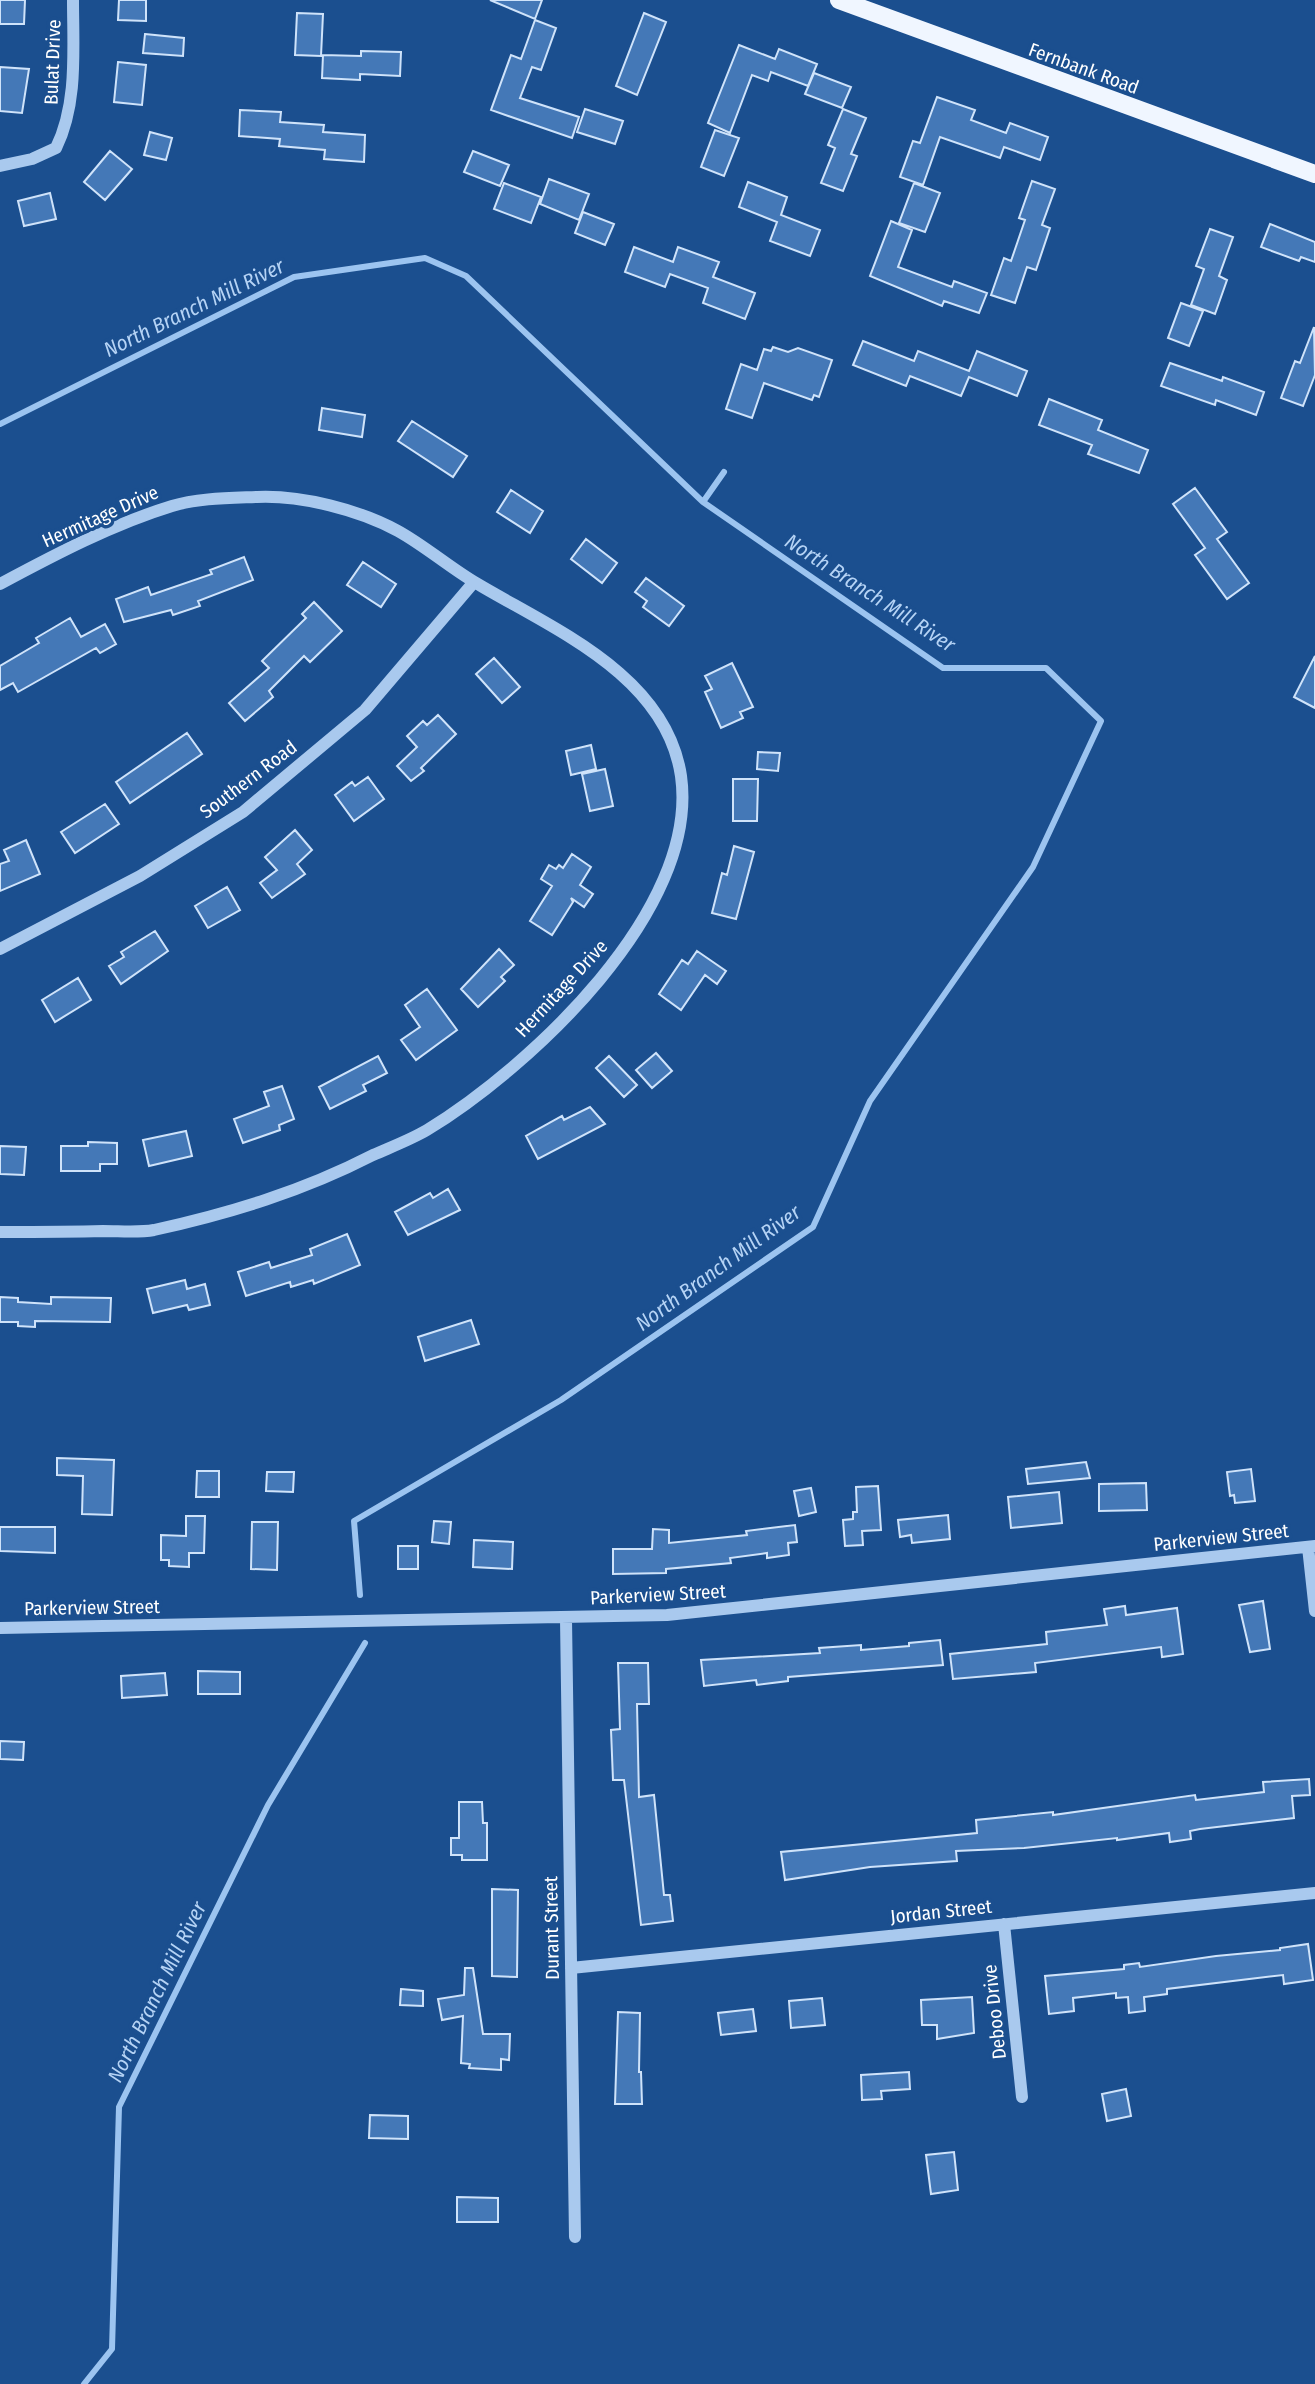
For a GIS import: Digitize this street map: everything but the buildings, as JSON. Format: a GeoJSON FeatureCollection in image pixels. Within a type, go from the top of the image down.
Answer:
{"type":"FeatureCollection","features":[{"type":"Feature","properties":{"kind":"main road","name":"Fernbank Road"},"geometry":{"type":"LineString","coordinates":[[839,0],[1315,174]]}},
{"type":"Feature","properties":{"kind":"street","name":"Bulat Drive"},"geometry":{"type":"LineString","coordinates":[[0,166],[32,159],[56,148],[68,125],[73,0]]}},
{"type":"Feature","properties":{"kind":"street","name":"Hermitage Drive"},"geometry":{"type":"LineString","coordinates":[[0,583],[91,539],[175,505],[262,496],[342,507],[397,530],[474,582],[583,646],[633,686],[665,726],[681,776],[680,823],[669,870],[654,901],[615,962],[546,1038],[476,1096],[425,1132],[337,1175],[290,1194],[149,1231],[0,1232]]}},
{"type":"Feature","properties":{"kind":"street","name":"Southern Road"},"geometry":{"type":"LineString","coordinates":[[0,949],[140,876],[243,812],[365,709],[474,582]]}},
{"type":"Feature","properties":{"kind":"street"},"geometry":{"type":"LineString","coordinates":[[1312,1547],[1315,1611]]}},
{"type":"Feature","properties":{"kind":"street","name":"Parkerview Street"},"geometry":{"type":"LineString","coordinates":[[0,1628],[566,1619],[724,1610],[1312,1547]]}},
{"type":"Feature","properties":{"kind":"street","name":"Durant Street"},"geometry":{"type":"LineString","coordinates":[[566,1619],[575,2237]]}},
{"type":"Feature","properties":{"kind":"street","name":"Jordan Street"},"geometry":{"type":"LineString","coordinates":[[571,1968],[1315,1892]]}},
{"type":"Feature","properties":{"kind":"street","name":"Deboo Drive"},"geometry":{"type":"LineString","coordinates":[[1004,1924],[1021,2097]]}},
{"type":"Feature","properties":{"kind":"waterway","name":"North Branch Mill River"},"geometry":{"type":"LineString","coordinates":[[0,424],[294,277],[425,258],[466,276],[703,502],[943,668],[1046,668],[1101,721],[1033,867],[870,1101],[813,1227],[561,1400],[354,1521],[360,1595]]}},
{"type":"Feature","properties":{"kind":"waterway"},"geometry":{"type":"LineString","coordinates":[[703,502],[724,472]]}},
{"type":"Feature","properties":{"kind":"waterway","name":"North Branch Mill River"},"geometry":{"type":"LineString","coordinates":[[84,2384],[112,2349],[119,2107],[268,1805],[365,1643]]}}]}
